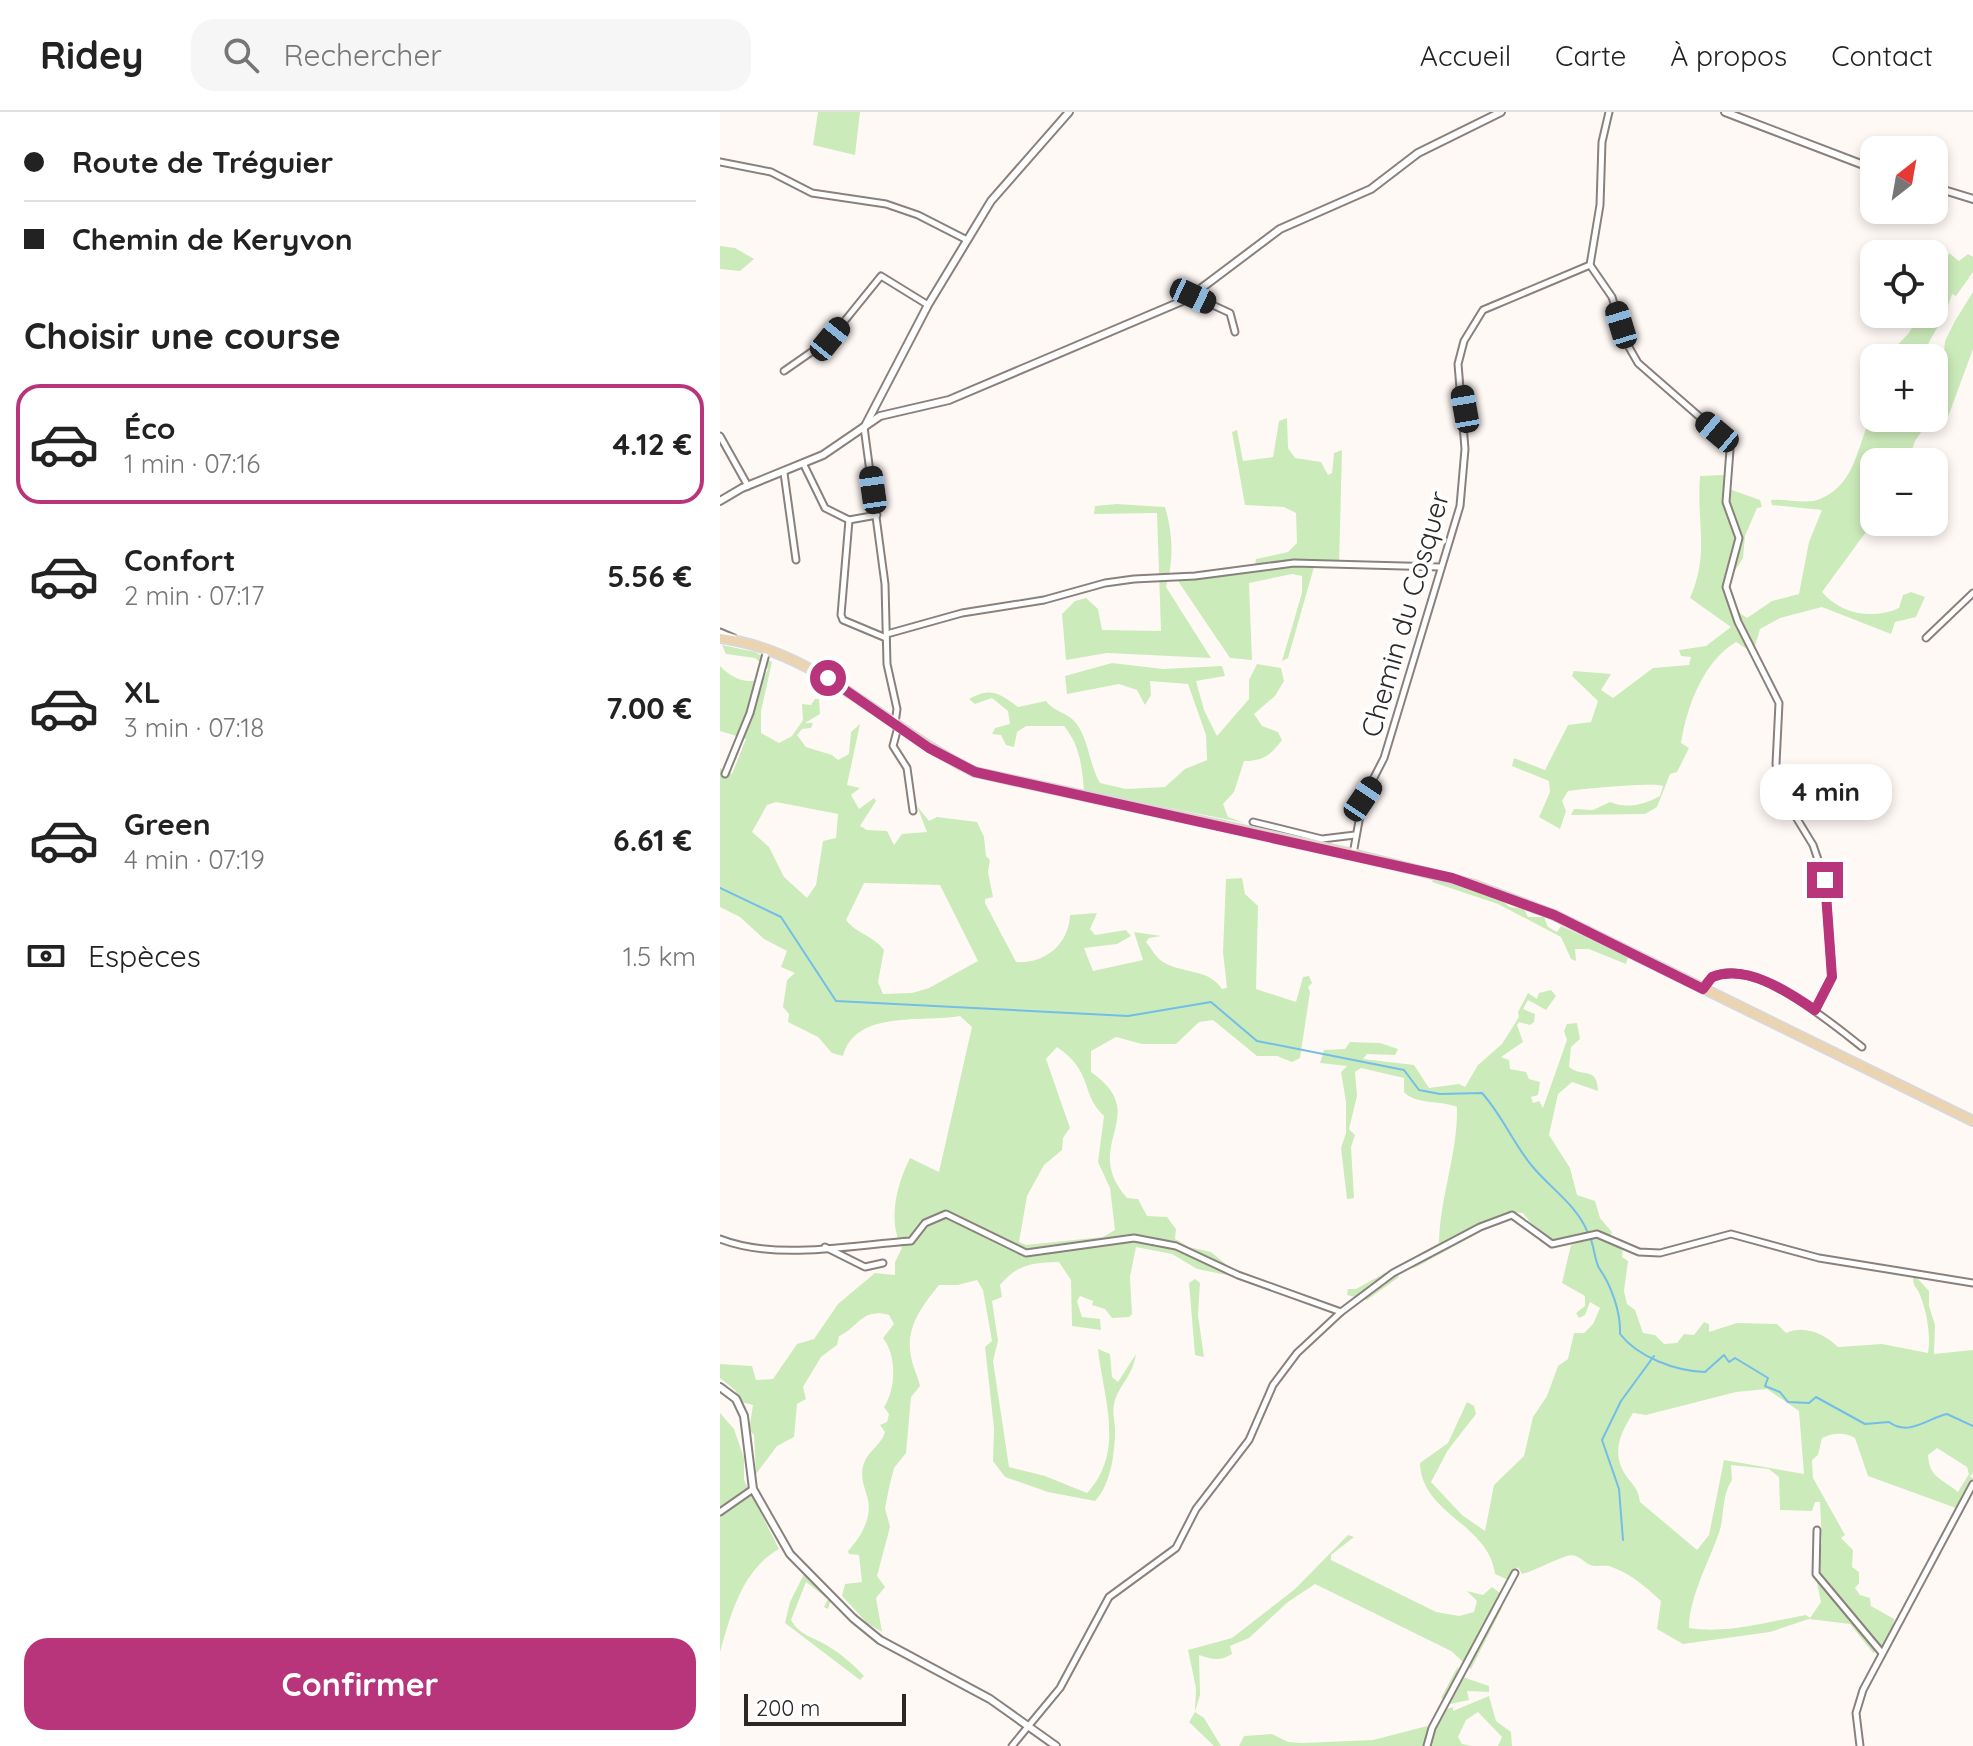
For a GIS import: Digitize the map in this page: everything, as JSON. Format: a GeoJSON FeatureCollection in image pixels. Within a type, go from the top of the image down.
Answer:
{"type":"FeatureCollection","features":[{"type":"Feature","properties":{"kind":"main road"},"geometry":{"type":"LineString","coordinates":[[720,635],[767,650],[828,678],[953,761],[1002,780],[1353,854],[1452,878],[1527,904],[1973,1121]]}},
{"type":"Feature","properties":{"kind":"street"},"geometry":{"type":"LineString","coordinates":[[913,811],[907,768],[893,746],[897,709],[887,636],[877,515],[864,427],[928,305],[995,195],[1069,112]]}},
{"type":"Feature","properties":{"kind":"street"},"geometry":{"type":"LineString","coordinates":[[720,501],[748,486],[804,465],[896,410],[940,403],[1021,372],[1193,296],[1280,229],[1371,189],[1418,153],[1501,112]]}},
{"type":"Feature","properties":{"kind":"street"},"geometry":{"type":"LineString","coordinates":[[1609,112],[1602,142],[1601,194],[1590,265],[1612,297],[1626,342],[1638,363],[1717,432],[1730,450],[1726,502],[1739,538],[1726,587],[1738,622],[1779,703],[1776,764],[1780,791],[1813,845],[1825,880],[1832,977],[1815,1010]]}},
{"type":"Feature","properties":{"kind":"street"},"geometry":{"type":"LineString","coordinates":[[1725,112],[1860,164]]}},
{"type":"Feature","properties":{"kind":"street"},"geometry":{"type":"LineString","coordinates":[[720,162],[771,172],[812,193],[886,204],[918,215],[967,240]]}},
{"type":"Feature","properties":{"kind":"street"},"geometry":{"type":"LineString","coordinates":[[1948,191],[1973,199]]}},
{"type":"Feature","properties":{"kind":"street","name":"Chemin du Cosquer"},"geometry":{"type":"LineString","coordinates":[[1353,854],[1363,799],[1378,774],[1392,733],[1460,506],[1465,475],[1465,409],[1458,371],[1464,341],[1483,310],[1590,265]]}},
{"type":"Feature","properties":{"kind":"street"},"geometry":{"type":"LineString","coordinates":[[784,371],[830,339],[881,276],[928,305]]}},
{"type":"Feature","properties":{"kind":"street"},"geometry":{"type":"LineString","coordinates":[[1193,296],[1230,313],[1235,332]]}},
{"type":"Feature","properties":{"kind":"street"},"geometry":{"type":"LineString","coordinates":[[720,436],[748,486]]}},
{"type":"Feature","properties":{"kind":"street"},"geometry":{"type":"LineString","coordinates":[[804,465],[825,508],[849,520],[877,515]]}},
{"type":"Feature","properties":{"kind":"street"},"geometry":{"type":"LineString","coordinates":[[784,473],[796,560]]}},
{"type":"Feature","properties":{"kind":"street"},"geometry":{"type":"LineString","coordinates":[[849,520],[841,615],[843,620],[887,636],[962,613],[1044,600],[1105,583],[1134,579],[1195,576],[1294,563],[1440,567]]}},
{"type":"Feature","properties":{"kind":"street"},"geometry":{"type":"LineString","coordinates":[[1926,638],[1973,593]]}},
{"type":"Feature","properties":{"kind":"street"},"geometry":{"type":"LineString","coordinates":[[725,774],[750,713],[767,650]]}},
{"type":"Feature","properties":{"kind":"street"},"geometry":{"type":"LineString","coordinates":[[1253,822],[1322,839],[1355,835]]}},
{"type":"Feature","properties":{"kind":"street"},"geometry":{"type":"LineString","coordinates":[[1703,989],[1712,977],[1737,974],[1783,989],[1862,1047]]}},
{"type":"Feature","properties":{"kind":"street"},"geometry":{"type":"LineString","coordinates":[[720,1239],[736,1245],[824,1247],[911,1241],[925,1223],[946,1214],[1026,1253],[1134,1238],[1176,1246],[1238,1275],[1341,1312]]}},
{"type":"Feature","properties":{"kind":"street"},"geometry":{"type":"LineString","coordinates":[[1012,1746],[1070,1672],[1103,1605],[1123,1585],[1172,1553],[1196,1509],[1249,1440],[1283,1370],[1341,1312],[1393,1273],[1480,1227],[1512,1215],[1552,1244],[1597,1234],[1639,1252],[1660,1253],[1731,1234],[1819,1258],[1973,1283]]}},
{"type":"Feature","properties":{"kind":"street"},"geometry":{"type":"LineString","coordinates":[[824,1247],[865,1267],[883,1263]]}},
{"type":"Feature","properties":{"kind":"street"},"geometry":{"type":"LineString","coordinates":[[720,1387],[736,1399],[744,1416],[753,1489],[790,1554],[870,1633],[1029,1724],[1056,1746]]}},
{"type":"Feature","properties":{"kind":"street"},"geometry":{"type":"LineString","coordinates":[[1860,1746],[1856,1713],[1882,1653],[1973,1484]]}},
{"type":"Feature","properties":{"kind":"street"},"geometry":{"type":"LineString","coordinates":[[720,1512],[753,1489]]}},
{"type":"Feature","properties":{"kind":"street"},"geometry":{"type":"LineString","coordinates":[[1817,1530],[1816,1574],[1882,1653]]}},
{"type":"Feature","properties":{"kind":"street"},"geometry":{"type":"LineString","coordinates":[[1427,1746],[1432,1728],[1515,1573]]}},
{"type":"Feature","properties":{"kind":"green space"},"geometry":{"type":"Polygon","coordinates":[[[818,112],[860,112],[855,155],[813,145],[818,112]]]}},
{"type":"Feature","properties":{"kind":"green space"},"geometry":{"type":"Polygon","coordinates":[[[720,246],[735,248],[754,259],[740,271],[720,269],[720,246]]]}},
{"type":"Feature","properties":{"kind":"green space"},"geometry":{"type":"Polygon","coordinates":[[[1968,254],[1973,257],[1973,272],[1956,296],[1952,294],[1948,306],[1948,255],[1959,261],[1968,254]]]}},
{"type":"Feature","properties":{"kind":"green space"},"geometry":{"type":"Polygon","coordinates":[[[1973,292],[1973,349],[1948,417],[1948,344],[1945,344],[1973,292]]]}},
{"type":"Feature","properties":{"kind":"green space"},"geometry":{"type":"Polygon","coordinates":[[[1912,328],[1938,328],[1929,344],[1898,344],[1912,328]]]}},
{"type":"Feature","properties":{"kind":"green space"},"geometry":{"type":"Polygon","coordinates":[[[1287,418],[1288,448],[1295,458],[1321,462],[1328,475],[1332,473],[1334,453],[1342,450],[1339,568],[1314,567],[1288,658],[1282,661],[1302,593],[1302,576],[1292,574],[1249,583],[1252,660],[1230,658],[1178,581],[1254,571],[1256,559],[1288,552],[1297,543],[1296,513],[1284,507],[1245,505],[1232,432],[1237,430],[1243,461],[1273,457],[1279,421],[1287,418]]]}},
{"type":"Feature","properties":{"kind":"green space"},"geometry":{"type":"Polygon","coordinates":[[[1865,432],[1921,432],[1913,448],[1860,448],[1860,536],[1863,536],[1822,592],[1847,610],[1879,614],[1899,608],[1903,595],[1911,592],[1925,597],[1916,617],[1895,622],[1891,634],[1822,607],[1780,618],[1760,629],[1753,653],[1736,642],[1714,661],[1706,673],[1692,700],[1684,729],[1681,743],[1689,748],[1677,772],[1670,774],[1657,807],[1645,814],[1571,815],[1574,809],[1593,810],[1610,802],[1629,806],[1648,802],[1660,796],[1663,786],[1602,787],[1568,791],[1562,801],[1566,811],[1560,829],[1539,817],[1550,792],[1549,781],[1512,766],[1514,758],[1545,770],[1568,725],[1591,722],[1598,701],[1572,676],[1574,671],[1611,674],[1601,690],[1613,698],[1653,668],[1689,665],[1691,657],[1681,656],[1679,650],[1706,646],[1731,627],[1690,598],[1701,552],[1700,476],[1723,475],[1729,480],[1729,489],[1760,500],[1762,507],[1757,508],[1745,536],[1743,558],[1723,589],[1728,605],[1747,618],[1772,601],[1799,594],[1809,542],[1822,510],[1772,505],[1771,500],[1820,499],[1842,483],[1855,460],[1865,432]]]}},
{"type":"Feature","properties":{"kind":"green space"},"geometry":{"type":"Polygon","coordinates":[[[1095,506],[1165,507],[1172,547],[1166,587],[1211,658],[1107,653],[1066,660],[1062,614],[1075,601],[1086,598],[1098,609],[1102,630],[1161,631],[1157,513],[1094,514],[1095,506]]]}},
{"type":"Feature","properties":{"kind":"green space"},"geometry":{"type":"Polygon","coordinates":[[[722,645],[755,652],[772,662],[761,711],[761,733],[779,743],[792,736],[803,720],[802,704],[811,705],[815,699],[819,699],[820,714],[805,723],[813,723],[811,728],[802,729],[797,735],[806,747],[838,760],[849,754],[851,732],[860,724],[847,785],[860,788],[851,795],[859,809],[874,798],[876,801],[860,826],[867,830],[887,831],[894,845],[902,834],[927,832],[917,806],[929,821],[937,817],[977,822],[984,837],[986,856],[990,860],[988,872],[993,897],[985,899],[985,903],[1016,962],[1037,960],[1054,950],[1065,935],[1070,915],[1097,913],[1090,929],[1095,935],[1126,930],[1131,936],[1117,944],[1084,948],[1093,971],[1143,960],[1134,932],[1161,936],[1149,938],[1146,942],[1163,962],[1202,974],[1222,989],[1227,988],[1223,952],[1226,879],[1242,878],[1245,894],[1258,906],[1256,989],[1296,1002],[1303,977],[1309,976],[1312,983],[1308,987],[1310,992],[1300,1058],[1292,1062],[1277,1056],[1257,1056],[1213,1020],[1199,1022],[1176,1044],[1142,1044],[1116,1037],[1091,1051],[1091,1072],[1109,1088],[1116,1103],[1117,1117],[1110,1162],[1114,1179],[1127,1198],[1138,1199],[1147,1216],[1167,1217],[1176,1229],[1175,1239],[1189,1247],[1211,1252],[1233,1270],[1232,1276],[1197,1269],[1172,1254],[1136,1247],[1130,1277],[1132,1314],[1129,1317],[1112,1318],[1105,1309],[1092,1305],[1093,1301],[1080,1296],[1077,1301],[1082,1317],[1100,1319],[1101,1330],[1072,1326],[1071,1280],[1059,1262],[1026,1266],[1000,1285],[1002,1297],[992,1301],[998,1341],[993,1361],[1009,1467],[1045,1476],[1087,1493],[1099,1477],[1109,1442],[1098,1349],[1110,1354],[1112,1377],[1118,1382],[1136,1354],[1116,1398],[1111,1468],[1105,1486],[1095,1501],[1048,1492],[1005,1477],[993,1461],[994,1428],[985,1347],[992,1341],[983,1290],[977,1280],[958,1285],[939,1285],[915,1320],[910,1339],[912,1361],[920,1386],[911,1397],[906,1453],[894,1468],[885,1508],[890,1527],[877,1576],[885,1587],[876,1598],[882,1632],[867,1623],[842,1596],[845,1584],[862,1582],[859,1555],[849,1554],[848,1551],[867,1521],[869,1507],[862,1477],[864,1463],[883,1436],[885,1432],[880,1425],[887,1422],[889,1414],[884,1407],[891,1391],[893,1363],[883,1338],[894,1324],[889,1315],[866,1316],[839,1336],[837,1345],[821,1357],[803,1387],[806,1399],[797,1404],[794,1437],[777,1446],[756,1474],[754,1435],[749,1430],[753,1405],[741,1402],[735,1390],[720,1378],[720,1364],[752,1366],[756,1380],[773,1379],[797,1344],[814,1339],[838,1304],[875,1273],[895,1275],[895,1262],[902,1248],[895,1226],[901,1179],[910,1158],[939,1172],[972,1027],[960,1016],[892,1021],[861,1031],[850,1041],[843,1056],[832,1053],[818,1037],[788,1022],[789,1014],[783,1007],[787,980],[795,973],[781,967],[787,951],[764,939],[740,917],[720,907],[720,768],[732,774],[746,739],[720,731],[720,666],[745,681],[763,679],[768,669],[755,658],[726,654],[722,645]],[[776,802],[767,805],[752,832],[769,847],[784,877],[807,898],[816,885],[823,841],[836,838],[838,814],[776,802]],[[864,883],[846,920],[884,950],[878,982],[883,994],[912,993],[929,988],[978,961],[940,885],[864,883]],[[1057,1047],[1046,1059],[1070,1128],[1063,1138],[1062,1150],[1044,1165],[1027,1196],[1019,1242],[1026,1245],[1103,1237],[1115,1230],[1110,1188],[1098,1162],[1104,1116],[1069,1056],[1057,1047]]]}},
{"type":"Feature","properties":{"kind":"green space"},"geometry":{"type":"Polygon","coordinates":[[[1112,663],[1163,669],[1222,666],[1225,676],[1196,681],[1204,710],[1217,736],[1249,699],[1249,680],[1257,664],[1281,668],[1284,681],[1275,696],[1254,714],[1262,726],[1278,732],[1282,740],[1266,756],[1244,761],[1234,792],[1223,804],[1228,817],[1245,823],[1084,791],[1077,749],[1064,726],[1026,726],[1017,732],[1014,747],[1006,745],[1001,735],[992,734],[995,728],[1010,724],[1008,711],[992,698],[975,704],[969,699],[983,693],[995,693],[1018,707],[1046,701],[1076,723],[1100,783],[1126,789],[1165,787],[1185,769],[1207,760],[1206,735],[1188,684],[1150,681],[1151,695],[1145,705],[1137,690],[1119,684],[1067,694],[1065,676],[1112,663]]]}},
{"type":"Feature","properties":{"kind":"green space"},"geometry":{"type":"Polygon","coordinates":[[[1434,878],[1501,900],[1510,907],[1524,909],[1528,917],[1544,917],[1548,927],[1557,932],[1561,926],[1628,957],[1626,964],[1589,949],[1575,949],[1576,961],[1571,959],[1561,937],[1498,904],[1432,882],[1434,878]]]}},
{"type":"Feature","properties":{"kind":"green space"},"geometry":{"type":"Polygon","coordinates":[[[1551,990],[1556,996],[1546,1010],[1528,1000],[1523,1009],[1535,1014],[1534,1022],[1530,1025],[1519,1022],[1517,1025],[1523,1042],[1501,1057],[1509,1060],[1510,1069],[1526,1072],[1529,1079],[1540,1082],[1538,1095],[1531,1097],[1533,1103],[1539,1101],[1543,1108],[1567,1040],[1564,1031],[1567,1024],[1577,1023],[1580,1039],[1571,1047],[1569,1067],[1592,1075],[1598,1091],[1572,1082],[1558,1094],[1549,1135],[1570,1168],[1577,1195],[1595,1201],[1600,1218],[1612,1232],[1611,1236],[1593,1230],[1554,1240],[1539,1232],[1523,1213],[1509,1212],[1506,1218],[1420,1265],[1414,1268],[1407,1263],[1394,1271],[1399,1277],[1367,1300],[1347,1295],[1348,1289],[1356,1289],[1439,1243],[1442,1208],[1455,1141],[1457,1107],[1409,1096],[1404,1092],[1404,1078],[1361,1068],[1355,1072],[1357,1096],[1349,1129],[1355,1135],[1351,1147],[1354,1198],[1347,1199],[1341,1148],[1346,1133],[1346,1102],[1341,1072],[1347,1066],[1320,1063],[1324,1050],[1345,1049],[1350,1042],[1380,1043],[1398,1049],[1395,1055],[1367,1054],[1363,1059],[1414,1065],[1429,1088],[1459,1084],[1465,1087],[1478,1065],[1502,1044],[1519,1017],[1518,1012],[1528,993],[1537,999],[1539,993],[1551,990]]]}},
{"type":"Feature","properties":{"kind":"green space"},"geometry":{"type":"Polygon","coordinates":[[[1595,1237],[1623,1248],[1622,1257],[1628,1261],[1624,1291],[1627,1304],[1635,1310],[1643,1333],[1655,1335],[1664,1344],[1677,1343],[1684,1334],[1694,1335],[1704,1322],[1709,1324],[1709,1332],[1737,1323],[1777,1324],[1786,1333],[1800,1330],[1815,1332],[1838,1347],[1882,1344],[1928,1353],[1926,1317],[1913,1278],[1916,1277],[1929,1291],[1929,1306],[1935,1325],[1934,1354],[1973,1350],[1973,1473],[1970,1476],[1973,1479],[1956,1508],[1868,1476],[1855,1438],[1851,1436],[1838,1434],[1822,1438],[1818,1455],[1812,1460],[1813,1478],[1845,1535],[1841,1538],[1853,1550],[1852,1567],[1859,1572],[1859,1583],[1855,1588],[1860,1595],[1870,1598],[1871,1606],[1894,1619],[1893,1629],[1882,1649],[1876,1645],[1874,1654],[1850,1624],[1809,1619],[1770,1632],[1683,1644],[1657,1629],[1661,1601],[1637,1580],[1609,1566],[1590,1565],[1571,1555],[1522,1574],[1518,1567],[1508,1580],[1495,1574],[1490,1557],[1481,1543],[1431,1495],[1423,1480],[1420,1463],[1448,1443],[1467,1402],[1474,1406],[1476,1414],[1448,1450],[1431,1482],[1462,1515],[1485,1531],[1494,1485],[1524,1456],[1533,1417],[1547,1396],[1558,1366],[1568,1359],[1574,1333],[1584,1333],[1593,1324],[1600,1308],[1590,1302],[1585,1315],[1579,1318],[1576,1313],[1585,1306],[1585,1296],[1562,1283],[1571,1245],[1595,1237]],[[1767,1389],[1736,1392],[1646,1415],[1633,1413],[1625,1427],[1619,1442],[1619,1458],[1640,1502],[1697,1550],[1709,1535],[1724,1460],[1804,1474],[1799,1411],[1767,1389]],[[1937,1448],[1928,1455],[1934,1473],[1958,1492],[1969,1474],[1967,1467],[1937,1448]],[[1731,1465],[1732,1480],[1726,1493],[1719,1533],[1692,1604],[1689,1628],[1733,1628],[1806,1615],[1810,1618],[1821,1602],[1817,1583],[1824,1580],[1818,1568],[1822,1541],[1820,1502],[1815,1502],[1812,1511],[1780,1510],[1779,1477],[1769,1469],[1731,1465]]]}},
{"type":"Feature","properties":{"kind":"green space"},"geometry":{"type":"Polygon","coordinates":[[[1195,1279],[1200,1283],[1198,1315],[1204,1357],[1195,1355],[1189,1283],[1195,1279]]]}},
{"type":"Feature","properties":{"kind":"green space"},"geometry":{"type":"Polygon","coordinates":[[[720,1413],[734,1429],[744,1458],[744,1480],[779,1549],[766,1558],[747,1581],[734,1608],[720,1652],[720,1413]]]}},
{"type":"Feature","properties":{"kind":"green space"},"geometry":{"type":"Polygon","coordinates":[[[1348,1535],[1354,1537],[1331,1555],[1331,1560],[1436,1612],[1459,1616],[1474,1612],[1477,1601],[1467,1591],[1483,1595],[1492,1587],[1500,1593],[1496,1602],[1502,1608],[1471,1669],[1451,1651],[1315,1584],[1288,1602],[1249,1638],[1230,1646],[1232,1654],[1219,1659],[1199,1655],[1200,1695],[1195,1712],[1196,1688],[1188,1650],[1232,1638],[1295,1589],[1348,1535]]]}},
{"type":"Feature","properties":{"kind":"green space"},"geometry":{"type":"Polygon","coordinates":[[[804,1574],[831,1599],[828,1609],[824,1607],[828,1599],[806,1582],[791,1620],[803,1633],[852,1664],[864,1676],[860,1680],[785,1623],[790,1602],[804,1574]]]}},
{"type":"Feature","properties":{"kind":"green space"},"geometry":{"type":"Polygon","coordinates":[[[1458,1666],[1457,1675],[1489,1686],[1489,1692],[1467,1691],[1469,1700],[1450,1704],[1441,1698],[1458,1666]]]}},
{"type":"Feature","properties":{"kind":"green space"},"geometry":{"type":"Polygon","coordinates":[[[1489,1696],[1496,1721],[1511,1732],[1512,1746],[1498,1746],[1502,1737],[1478,1712],[1466,1720],[1458,1737],[1462,1744],[1472,1746],[1239,1746],[1244,1736],[1272,1734],[1288,1742],[1302,1743],[1373,1740],[1427,1726],[1431,1738],[1447,1709],[1453,1707],[1453,1711],[1489,1696]]]}},
{"type":"Feature","properties":{"kind":"green space"},"geometry":{"type":"Polygon","coordinates":[[[1195,1712],[1204,1718],[1221,1746],[1214,1746],[1189,1722],[1195,1712]]]}},
{"type":"Feature","properties":{"kind":"waterway"},"geometry":{"type":"LineString","coordinates":[[720,888],[781,917],[836,1001],[1128,1016],[1211,1002],[1257,1041],[1404,1070],[1419,1090],[1440,1094],[1482,1093],[1525,1157],[1570,1205],[1588,1233]]}},
{"type":"Feature","properties":{"kind":"waterway"},"geometry":{"type":"LineString","coordinates":[[1590,1237],[1598,1265],[1614,1299],[1620,1334],[1647,1356],[1670,1366],[1705,1372],[1724,1355],[1729,1362],[1735,1358],[1768,1378],[1765,1386],[1780,1392],[1788,1402],[1809,1403],[1816,1397],[1865,1424],[1889,1422],[1904,1428],[1947,1414],[1973,1426]]}},
{"type":"Feature","properties":{"kind":"waterway"},"geometry":{"type":"LineString","coordinates":[[1623,1540],[1619,1489],[1602,1440],[1621,1401],[1654,1356]]}},
{"type":"Feature","properties":{"kind":"route"},"geometry":{"type":"LineString","coordinates":[[828,678],[929,748],[975,772],[1452,878],[1554,915],[1703,989],[1712,977],[1723,973],[1737,974],[1783,989],[1815,1010],[1832,977],[1825,880]]}}]}
